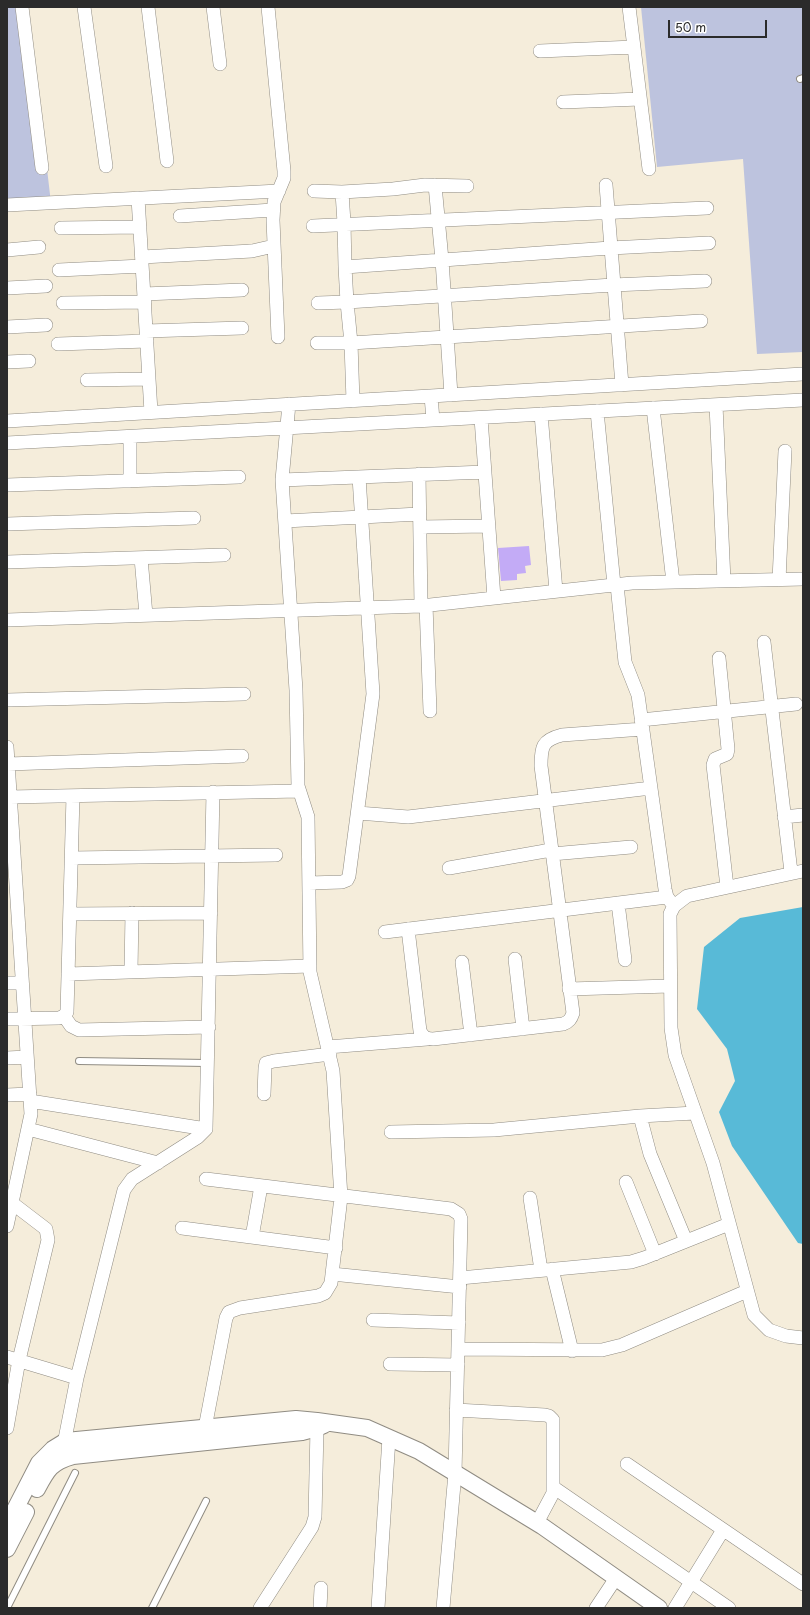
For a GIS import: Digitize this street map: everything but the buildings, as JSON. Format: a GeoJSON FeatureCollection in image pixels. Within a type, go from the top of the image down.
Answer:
{"type":"FeatureCollection","features":[{"type":"Feature","properties":{"kind":"street"},"geometry":{"type":"LineString","coordinates":[[22,7],[42,168]]}},
{"type":"Feature","properties":{"kind":"street"},"geometry":{"type":"LineString","coordinates":[[84,7],[106,166]]}},
{"type":"Feature","properties":{"kind":"street"},"geometry":{"type":"LineString","coordinates":[[148,7],[167,161]]}},
{"type":"Feature","properties":{"kind":"street"},"geometry":{"type":"LineString","coordinates":[[213,7],[220,64]]}},
{"type":"Feature","properties":{"kind":"street"},"geometry":{"type":"LineString","coordinates":[[268,7],[284,171],[284,178],[274,202],[273,210],[278,337]]}},
{"type":"Feature","properties":{"kind":"street"},"geometry":{"type":"LineString","coordinates":[[629,7],[649,169]]}},
{"type":"Feature","properties":{"kind":"street"},"geometry":{"type":"LineString","coordinates":[[540,51],[634,47]]}},
{"type":"Feature","properties":{"kind":"street"},"geometry":{"type":"LineString","coordinates":[[563,102],[640,98]]}},
{"type":"Feature","properties":{"kind":"street"},"geometry":{"type":"LineString","coordinates":[[314,191],[342,192],[393,190],[425,185],[467,186]]}},
{"type":"Feature","properties":{"kind":"street"},"geometry":{"type":"LineString","coordinates":[[435,185],[442,260],[451,395]]}},
{"type":"Feature","properties":{"kind":"street"},"geometry":{"type":"LineString","coordinates":[[606,185],[622,385]]}},
{"type":"Feature","properties":{"kind":"street"},"geometry":{"type":"LineString","coordinates":[[7,205],[279,191]]}},
{"type":"Feature","properties":{"kind":"street"},"geometry":{"type":"LineString","coordinates":[[342,192],[353,401]]}},
{"type":"Feature","properties":{"kind":"street"},"geometry":{"type":"LineString","coordinates":[[138,198],[151,412]]}},
{"type":"Feature","properties":{"kind":"street"},"geometry":{"type":"LineString","coordinates":[[313,226],[344,223],[708,208]]}},
{"type":"Feature","properties":{"kind":"street"},"geometry":{"type":"LineString","coordinates":[[180,216],[273,210]]}},
{"type":"Feature","properties":{"kind":"street"},"geometry":{"type":"LineString","coordinates":[[61,228],[140,227]]}},
{"type":"Feature","properties":{"kind":"street"},"geometry":{"type":"LineString","coordinates":[[345,267],[610,248],[708,243]]}},
{"type":"Feature","properties":{"kind":"street"},"geometry":{"type":"LineString","coordinates":[[59,270],[252,251],[274,246]]}},
{"type":"Feature","properties":{"kind":"street"},"geometry":{"type":"LineString","coordinates":[[7,250],[40,247]]}},
{"type":"Feature","properties":{"kind":"street"},"geometry":{"type":"LineString","coordinates":[[318,302],[347,302],[613,285],[705,281]]}},
{"type":"Feature","properties":{"kind":"street"},"geometry":{"type":"LineString","coordinates":[[7,288],[46,286]]}},
{"type":"Feature","properties":{"kind":"street"},"geometry":{"type":"LineString","coordinates":[[63,303],[242,290]]}},
{"type":"Feature","properties":{"kind":"street"},"geometry":{"type":"LineString","coordinates":[[317,343],[446,337],[701,321]]}},
{"type":"Feature","properties":{"kind":"street"},"geometry":{"type":"LineString","coordinates":[[7,327],[46,325]]}},
{"type":"Feature","properties":{"kind":"street"},"geometry":{"type":"LineString","coordinates":[[58,344],[242,328]]}},
{"type":"Feature","properties":{"kind":"street"},"geometry":{"type":"LineString","coordinates":[[7,362],[29,361]]}},
{"type":"Feature","properties":{"kind":"street"},"geometry":{"type":"LineString","coordinates":[[7,421],[803,374]]}},
{"type":"Feature","properties":{"kind":"street"},"geometry":{"type":"LineString","coordinates":[[87,380],[149,379]]}},
{"type":"Feature","properties":{"kind":"street"},"geometry":{"type":"LineString","coordinates":[[431,396],[433,420]]}},
{"type":"Feature","properties":{"kind":"street"},"geometry":{"type":"LineString","coordinates":[[7,443],[803,400]]}},
{"type":"Feature","properties":{"kind":"street"},"geometry":{"type":"LineString","coordinates":[[205,1428],[226,1318],[229,1312],[240,1308],[318,1296],[325,1293],[329,1289],[342,1197],[333,1071],[310,966],[308,817],[298,786],[296,690],[292,610],[282,480],[288,404]]}},
{"type":"Feature","properties":{"kind":"street"},"geometry":{"type":"LineString","coordinates":[[716,405],[724,581]]}},
{"type":"Feature","properties":{"kind":"street"},"geometry":{"type":"LineString","coordinates":[[653,408],[673,582]]}},
{"type":"Feature","properties":{"kind":"street"},"geometry":{"type":"LineString","coordinates":[[597,411],[625,662],[638,695],[651,788],[670,901],[670,1028],[675,1055],[713,1163],[754,1315],[769,1330],[786,1336],[803,1338]]}},
{"type":"Feature","properties":{"kind":"street"},"geometry":{"type":"LineString","coordinates":[[541,414],[556,591]]}},
{"type":"Feature","properties":{"kind":"street"},"geometry":{"type":"LineString","coordinates":[[481,418],[494,598]]}},
{"type":"Feature","properties":{"kind":"street"},"geometry":{"type":"LineString","coordinates":[[130,437],[130,481]]}},
{"type":"Feature","properties":{"kind":"street"},"geometry":{"type":"LineString","coordinates":[[779,580],[785,451]]}},
{"type":"Feature","properties":{"kind":"street"},"geometry":{"type":"LineString","coordinates":[[282,480],[485,472]]}},
{"type":"Feature","properties":{"kind":"street"},"geometry":{"type":"LineString","coordinates":[[419,474],[430,711]]}},
{"type":"Feature","properties":{"kind":"street"},"geometry":{"type":"LineString","coordinates":[[7,485],[239,477]]}},
{"type":"Feature","properties":{"kind":"street"},"geometry":{"type":"LineString","coordinates":[[309,883],[342,882],[347,880],[349,876],[374,694],[359,477]]}},
{"type":"Feature","properties":{"kind":"street"},"geometry":{"type":"LineString","coordinates":[[285,521],[362,517],[489,526]]}},
{"type":"Feature","properties":{"kind":"street"},"geometry":{"type":"LineString","coordinates":[[7,524],[194,518]]}},
{"type":"Feature","properties":{"kind":"street"},"geometry":{"type":"LineString","coordinates":[[7,562],[224,555]]}},
{"type":"Feature","properties":{"kind":"street"},"geometry":{"type":"LineString","coordinates":[[141,558],[146,615]]}},
{"type":"Feature","properties":{"kind":"street"},"geometry":{"type":"LineString","coordinates":[[7,620],[424,605],[616,585],[803,579]]}},
{"type":"Feature","properties":{"kind":"street"},"geometry":{"type":"LineString","coordinates":[[385,932],[618,903],[670,901],[797,872],[784,817],[764,642]]}},
{"type":"Feature","properties":{"kind":"street"},"geometry":{"type":"LineString","coordinates":[[719,658],[728,752],[715,760],[713,765],[727,887]]}},
{"type":"Feature","properties":{"kind":"street"},"geometry":{"type":"LineString","coordinates":[[7,700],[244,694]]}},
{"type":"Feature","properties":{"kind":"street"},"geometry":{"type":"LineString","coordinates":[[264,1094],[264,1068],[266,1063],[274,1061],[329,1050],[523,1029],[563,1024],[568,1022],[572,1018],[573,1013],[545,800],[541,756],[542,748],[546,742],[551,738],[562,735],[725,711],[796,704]]}},
{"type":"Feature","properties":{"kind":"street"},"geometry":{"type":"LineString","coordinates":[[7,747],[10,797],[13,942],[22,983],[31,1114],[10,1202],[7,1226]]}},
{"type":"Feature","properties":{"kind":"street"},"geometry":{"type":"LineString","coordinates":[[8,764],[242,756]]}},
{"type":"Feature","properties":{"kind":"street"},"geometry":{"type":"LineString","coordinates":[[358,814],[408,817],[651,788]]}},
{"type":"Feature","properties":{"kind":"street"},"geometry":{"type":"LineString","coordinates":[[10,797],[299,791]]}},
{"type":"Feature","properties":{"kind":"street"},"geometry":{"type":"LineString","coordinates":[[61,1459],[66,1441],[77,1378],[124,1190],[132,1179],[198,1137],[206,1129],[213,792]]}},
{"type":"Feature","properties":{"kind":"street"},"geometry":{"type":"LineString","coordinates":[[64,1016],[67,1007],[73,796]]}},
{"type":"Feature","properties":{"kind":"street"},"geometry":{"type":"LineString","coordinates":[[784,817],[803,815]]}},
{"type":"Feature","properties":{"kind":"street"},"geometry":{"type":"LineString","coordinates":[[449,868],[552,852],[631,847]]}},
{"type":"Feature","properties":{"kind":"street"},"geometry":{"type":"LineString","coordinates":[[72,858],[276,855]]}},
{"type":"Feature","properties":{"kind":"street"},"geometry":{"type":"LineString","coordinates":[[618,903],[625,960]]}},
{"type":"Feature","properties":{"kind":"street"},"geometry":{"type":"LineString","coordinates":[[131,971],[132,913]]}},
{"type":"Feature","properties":{"kind":"street"},"geometry":{"type":"LineString","coordinates":[[70,914],[211,913]]}},
{"type":"Feature","properties":{"kind":"street"},"geometry":{"type":"LineString","coordinates":[[408,929],[420,1031],[422,1036],[427,1039]]}},
{"type":"Feature","properties":{"kind":"street"},"geometry":{"type":"LineString","coordinates":[[515,959],[523,1029]]}},
{"type":"Feature","properties":{"kind":"street"},"geometry":{"type":"LineString","coordinates":[[462,962],[471,1035]]}},
{"type":"Feature","properties":{"kind":"street"},"geometry":{"type":"LineString","coordinates":[[68,974],[210,968],[310,966]]}},
{"type":"Feature","properties":{"kind":"street"},"geometry":{"type":"LineString","coordinates":[[7,983],[22,983]]}},
{"type":"Feature","properties":{"kind":"street"},"geometry":{"type":"LineString","coordinates":[[569,989],[670,986]]}},
{"type":"Feature","properties":{"kind":"street"},"geometry":{"type":"LineString","coordinates":[[64,1016],[71,1026],[80,1030],[209,1027]]}},
{"type":"Feature","properties":{"kind":"street"},"geometry":{"type":"LineString","coordinates":[[7,1019],[59,1018],[64,1016]]}},
{"type":"Feature","properties":{"kind":"street"},"geometry":{"type":"LineString","coordinates":[[7,1058],[27,1057]]}},
{"type":"Feature","properties":{"kind":"street"},"geometry":{"type":"LineString","coordinates":[[7,1095],[30,1097],[206,1129]]}},
{"type":"Feature","properties":{"kind":"street"},"geometry":{"type":"LineString","coordinates":[[391,1132],[494,1130],[640,1116],[695,1113]]}},
{"type":"Feature","properties":{"kind":"street"},"geometry":{"type":"LineString","coordinates":[[640,1116],[650,1154],[686,1241]]}},
{"type":"Feature","properties":{"kind":"street"},"geometry":{"type":"LineString","coordinates":[[28,1129],[158,1163]]}},
{"type":"Feature","properties":{"kind":"street"},"geometry":{"type":"LineString","coordinates":[[206,1180],[451,1209],[459,1214],[461,1219],[455,1473],[443,1608]]}},
{"type":"Feature","properties":{"kind":"street"},"geometry":{"type":"LineString","coordinates":[[626,1182],[655,1254]]}},
{"type":"Feature","properties":{"kind":"street"},"geometry":{"type":"LineString","coordinates":[[252,1237],[261,1186]]}},
{"type":"Feature","properties":{"kind":"street"},"geometry":{"type":"LineString","coordinates":[[530,1198],[547,1270],[572,1351]]}},
{"type":"Feature","properties":{"kind":"street"},"geometry":{"type":"LineString","coordinates":[[7,1428],[13,1359],[48,1240],[46,1229],[10,1202]]}},
{"type":"Feature","properties":{"kind":"street"},"geometry":{"type":"LineString","coordinates":[[332,1274],[460,1283],[547,1270],[631,1262],[655,1254],[729,1224]]}},
{"type":"Feature","properties":{"kind":"street"},"geometry":{"type":"LineString","coordinates":[[182,1228],[336,1248]]}},
{"type":"Feature","properties":{"kind":"street"},"geometry":{"type":"LineString","coordinates":[[458,1349],[597,1351],[613,1348],[748,1291]]}},
{"type":"Feature","properties":{"kind":"street"},"geometry":{"type":"LineString","coordinates":[[373,1320],[459,1323]]}},
{"type":"Feature","properties":{"kind":"street"},"geometry":{"type":"LineString","coordinates":[[13,1359],[77,1378]]}},
{"type":"Feature","properties":{"kind":"street"},"geometry":{"type":"LineString","coordinates":[[390,1364],[458,1365]]}},
{"type":"Feature","properties":{"kind":"street"},"geometry":{"type":"LineString","coordinates":[[456,1410],[549,1416],[553,1420],[552,1498],[537,1523]]}},
{"type":"Feature","properties":{"kind":"street"},"geometry":{"type":"LineString","coordinates":[[7,1525],[39,1463],[53,1449],[66,1441],[296,1419],[323,1425],[366,1428],[419,1451],[537,1523],[659,1608]]}},
{"type":"Feature","properties":{"kind":"street"},"geometry":{"type":"LineString","coordinates":[[7,1549],[46,1472],[53,1464],[61,1459],[73,1456],[302,1432],[323,1425]]}},
{"type":"Feature","properties":{"kind":"street"},"geometry":{"type":"LineString","coordinates":[[260,1608],[314,1522],[323,1425]]}},
{"type":"Feature","properties":{"kind":"street"},"geometry":{"type":"LineString","coordinates":[[378,1608],[389,1438]]}},
{"type":"Feature","properties":{"kind":"street"},"geometry":{"type":"LineString","coordinates":[[627,1464],[803,1584]]}},
{"type":"Feature","properties":{"kind":"street"},"geometry":{"type":"LineString","coordinates":[[553,1487],[729,1608]]}},
{"type":"Feature","properties":{"kind":"street"},"geometry":{"type":"LineString","coordinates":[[675,1608],[692,1583],[723,1530]]}},
{"type":"Feature","properties":{"kind":"street"},"geometry":{"type":"LineString","coordinates":[[596,1608],[616,1578]]}},
{"type":"Feature","properties":{"kind":"street"},"geometry":{"type":"LineString","coordinates":[[320,1608],[321,1588]]}},
{"type":"Feature","properties":{"kind":"lane"},"geometry":{"type":"LineString","coordinates":[[79,1061],[208,1063]]}},
{"type":"Feature","properties":{"kind":"lane"},"geometry":{"type":"LineString","coordinates":[[7,1608],[75,1473]]}},
{"type":"Feature","properties":{"kind":"lane"},"geometry":{"type":"LineString","coordinates":[[152,1608],[206,1501]]}},
{"type":"Feature","properties":{"kind":"shaded area"},"geometry":{"type":"Polygon","coordinates":[[[7,7],[28,7],[51,203],[7,207],[7,7]]]}},
{"type":"Feature","properties":{"kind":"shaded area"},"geometry":{"type":"Polygon","coordinates":[[[641,7],[803,7],[803,352],[757,354],[743,159],[657,167],[641,7]]]}},
{"type":"Feature","properties":{"kind":"water"},"geometry":{"type":"Polygon","coordinates":[[[803,907],[803,1244],[798,1243],[732,1146],[719,1112],[735,1081],[727,1049],[697,1009],[704,947],[740,918],[803,907]]]}}]}
